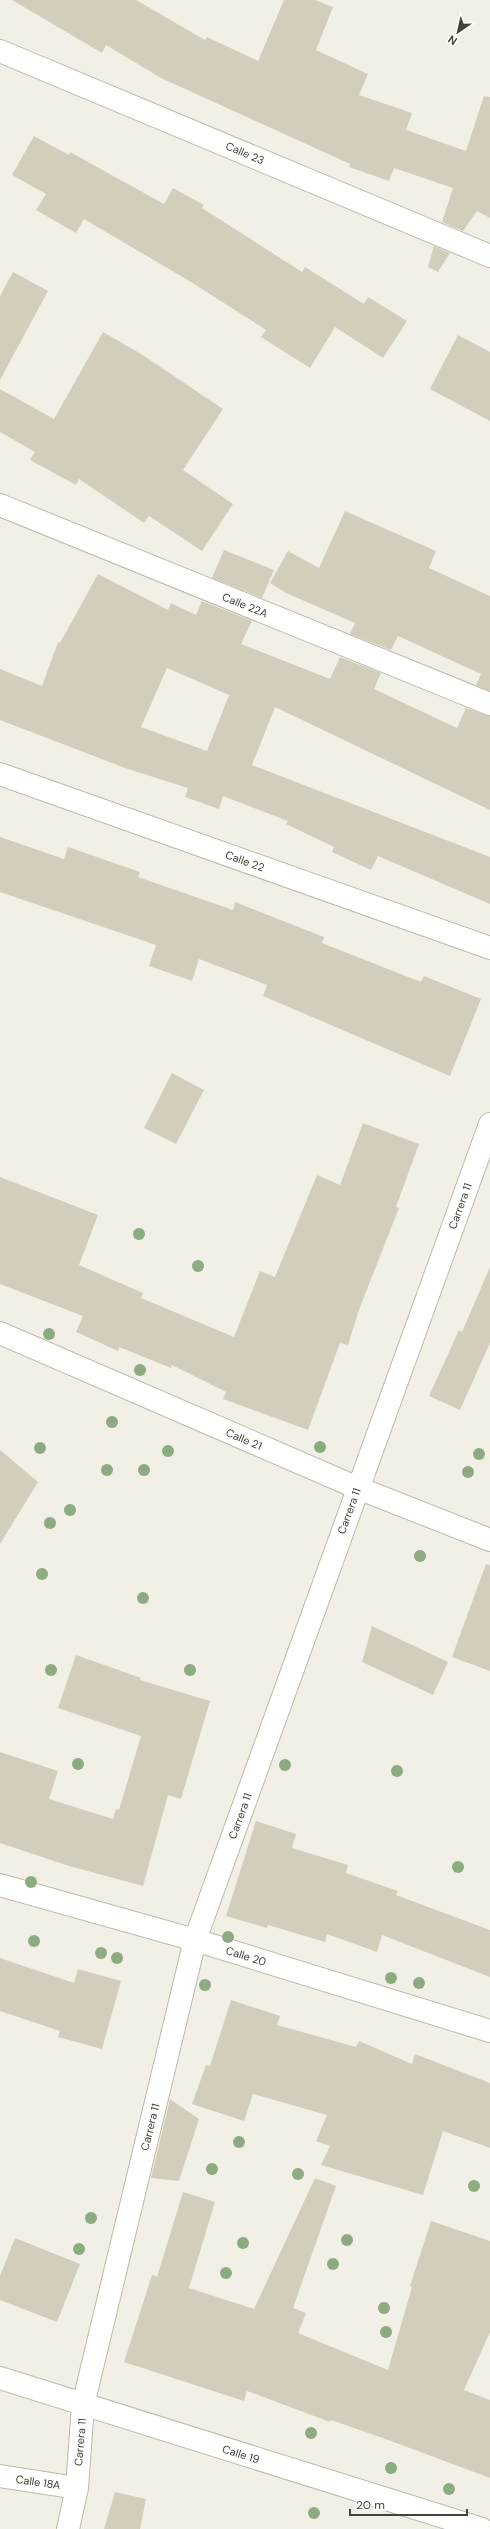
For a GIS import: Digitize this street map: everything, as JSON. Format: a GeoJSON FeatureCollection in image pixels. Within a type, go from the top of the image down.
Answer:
{"type":"FeatureCollection","features":[{"type":"Feature","properties":{"kind":"street","name":"Calle 23"},"geometry":{"type":"LineString","coordinates":[[0,51],[490,256]]}},
{"type":"Feature","properties":{"kind":"street","name":"Calle 22A"},"geometry":{"type":"LineString","coordinates":[[0,506],[490,704]]}},
{"type":"Feature","properties":{"kind":"street","name":"Calle 22"},"geometry":{"type":"LineString","coordinates":[[0,774],[490,948]]}},
{"type":"Feature","properties":{"kind":"street","name":"Carrera 11"},"geometry":{"type":"LineString","coordinates":[[68,2529],[77,2488],[83,2405],[195,1940],[490,1124]]}},
{"type":"Feature","properties":{"kind":"street","name":"Calle 21"},"geometry":{"type":"LineString","coordinates":[[0,1333],[358,1488],[490,1540]]}},
{"type":"Feature","properties":{"kind":"street","name":"Calle 20"},"geometry":{"type":"LineString","coordinates":[[0,1885],[195,1940],[490,2031]]}},
{"type":"Feature","properties":{"kind":"street","name":"Calle 19"},"geometry":{"type":"LineString","coordinates":[[0,2378],[482,2529]]}},
{"type":"Feature","properties":{"kind":"street","name":"Calle 18A"},"geometry":{"type":"LineString","coordinates":[[0,2476],[77,2488]]}},
{"type":"Feature","properties":{"kind":"building"},"geometry":{"type":"Polygon","coordinates":[[[12,0],[136,0],[205,40],[207,37],[258,61],[284,0],[315,0],[333,7],[316,50],[368,74],[359,95],[412,113],[406,130],[466,151],[484,96],[490,97],[490,218],[477,211],[463,231],[442,222],[453,188],[394,168],[389,181],[349,167],[350,164],[161,78],[106,45],[102,53],[12,0]]]}},
{"type":"Feature","properties":{"kind":"building"},"geometry":{"type":"Polygon","coordinates":[[[34,136],[69,155],[70,152],[164,204],[173,188],[204,205],[202,208],[302,272],[305,267],[364,304],[368,297],[407,321],[383,358],[335,327],[310,368],[261,337],[266,330],[191,282],[84,219],[76,233],[36,210],[46,194],[12,175],[34,136]]]}},
{"type":"Feature","properties":{"kind":"building"},"geometry":{"type":"Polygon","coordinates":[[[434,246],[450,253],[438,272],[428,267],[434,246]]]}},
{"type":"Feature","properties":{"kind":"building"},"geometry":{"type":"Polygon","coordinates":[[[13,272],[48,291],[0,380],[0,296],[13,272]]]}},
{"type":"Feature","properties":{"kind":"building"},"geometry":{"type":"Polygon","coordinates":[[[103,332],[141,354],[223,409],[183,470],[233,504],[202,551],[149,516],[144,523],[79,479],[76,485],[30,460],[35,452],[0,432],[0,389],[54,419],[103,332]]]}},
{"type":"Feature","properties":{"kind":"building"},"geometry":{"type":"Polygon","coordinates":[[[458,335],[490,352],[490,421],[430,389],[458,335]]]}},
{"type":"Feature","properties":{"kind":"building"},"geometry":{"type":"Polygon","coordinates":[[[345,511],[436,551],[429,568],[490,596],[490,691],[476,685],[481,674],[398,636],[391,650],[350,634],[355,623],[286,593],[270,583],[288,551],[319,568],[345,511]]]}},
{"type":"Feature","properties":{"kind":"building"},"geometry":{"type":"Polygon","coordinates":[[[224,550],[274,570],[262,598],[212,578],[224,550]]]}},
{"type":"Feature","properties":{"kind":"building"},"geometry":{"type":"Polygon","coordinates":[[[98,574],[168,610],[171,603],[196,615],[202,601],[252,621],[241,644],[330,679],[340,657],[381,673],[374,689],[457,728],[466,708],[490,716],[490,810],[275,707],[252,765],[490,857],[490,904],[378,856],[371,870],[332,852],[334,847],[286,824],[288,821],[223,796],[219,809],[185,797],[188,788],[125,768],[0,720],[0,669],[42,686],[58,642],[60,643],[98,574]],[[167,668],[141,727],[207,751],[229,695],[167,668]]]}},
{"type":"Feature","properties":{"kind":"building"},"geometry":{"type":"Polygon","coordinates":[[[0,837],[64,859],[68,847],[140,872],[138,877],[233,910],[235,902],[324,937],[322,943],[421,982],[424,976],[481,999],[450,1076],[263,996],[267,985],[199,959],[192,981],[149,966],[156,945],[0,892],[0,837]]]}},
{"type":"Feature","properties":{"kind":"building"},"geometry":{"type":"Polygon","coordinates":[[[172,1073],[204,1090],[176,1144],[144,1128],[172,1073]]]}},
{"type":"Feature","properties":{"kind":"building"},"geometry":{"type":"Polygon","coordinates":[[[363,1123],[419,1144],[396,1207],[399,1208],[360,1307],[348,1345],[340,1343],[308,1430],[223,1399],[226,1392],[172,1365],[171,1368],[119,1347],[118,1351],[76,1332],[83,1316],[0,1284],[0,1177],[98,1215],[79,1265],[143,1293],[141,1298],[234,1337],[260,1271],[275,1277],[317,1175],[340,1185],[363,1123]]]}},
{"type":"Feature","properties":{"kind":"building"},"geometry":{"type":"Polygon","coordinates":[[[490,1267],[490,1343],[460,1410],[429,1396],[459,1330],[462,1332],[490,1267]]]}},
{"type":"Feature","properties":{"kind":"building"},"geometry":{"type":"Polygon","coordinates":[[[0,1450],[38,1482],[0,1544],[0,1450]]]}},
{"type":"Feature","properties":{"kind":"building"},"geometry":{"type":"Polygon","coordinates":[[[486,1564],[490,1565],[490,1671],[452,1657],[486,1564]]]}},
{"type":"Feature","properties":{"kind":"building"},"geometry":{"type":"Polygon","coordinates":[[[372,1626],[448,1662],[433,1695],[362,1662],[372,1626]]]}},
{"type":"Feature","properties":{"kind":"building"},"geometry":{"type":"Polygon","coordinates":[[[76,1655],[141,1678],[140,1680],[210,1701],[181,1799],[168,1795],[143,1886],[69,1866],[0,1843],[0,1752],[58,1771],[49,1799],[113,1819],[116,1809],[119,1810],[141,1736],[58,1708],[76,1655]]]}},
{"type":"Feature","properties":{"kind":"building"},"geometry":{"type":"Polygon","coordinates":[[[256,1821],[296,1834],[292,1848],[348,1865],[346,1873],[398,1891],[396,1895],[490,1930],[490,1977],[382,1935],[377,1952],[327,1934],[325,1942],[268,1925],[267,1928],[226,1916],[256,1821]]]}},
{"type":"Feature","properties":{"kind":"building"},"geometry":{"type":"Polygon","coordinates":[[[0,1958],[74,1983],[78,1969],[121,1981],[102,2049],[58,2037],[60,2031],[0,2011],[0,1958]]]}},
{"type":"Feature","properties":{"kind":"building"},"geometry":{"type":"Polygon","coordinates":[[[231,2000],[280,2016],[277,2025],[356,2047],[359,2041],[412,2064],[415,2054],[490,2083],[490,2148],[443,2131],[423,2195],[321,2165],[330,2146],[316,2141],[327,2115],[253,2094],[244,2121],[192,2104],[206,2065],[210,2066],[231,2000]]]}},
{"type":"Feature","properties":{"kind":"building"},"geometry":{"type":"Polygon","coordinates":[[[170,2099],[199,2119],[179,2181],[151,2178],[170,2099]]]}},
{"type":"Feature","properties":{"kind":"building"},"geometry":{"type":"Polygon","coordinates":[[[315,2178],[336,2186],[293,2308],[306,2313],[298,2333],[388,2370],[412,2287],[410,2286],[431,2221],[490,2241],[490,2332],[464,2390],[490,2400],[490,2478],[391,2441],[331,2420],[330,2422],[247,2391],[244,2401],[124,2362],[152,2275],[157,2277],[183,2192],[215,2202],[189,2288],[254,2309],[315,2178]]]}},
{"type":"Feature","properties":{"kind":"building"},"geometry":{"type":"Polygon","coordinates":[[[15,2238],[80,2264],[57,2322],[0,2300],[0,2276],[15,2238]]]}},
{"type":"Feature","properties":{"kind":"building"},"geometry":{"type":"Polygon","coordinates":[[[115,2492],[146,2499],[140,2529],[104,2529],[115,2492]]]}}]}
